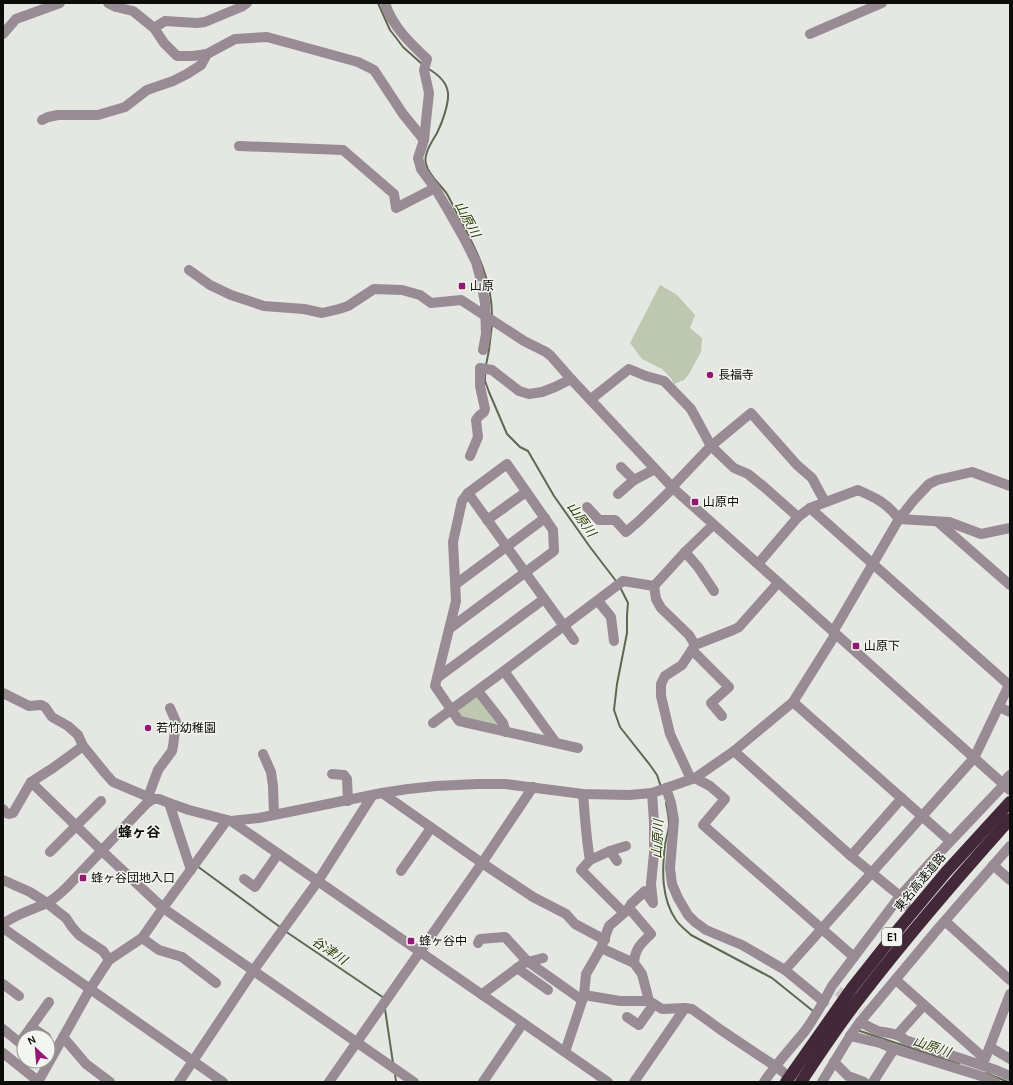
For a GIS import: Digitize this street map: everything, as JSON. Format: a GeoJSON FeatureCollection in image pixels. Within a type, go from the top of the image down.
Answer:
{"type":"FeatureCollection","features":[{"type":"Feature","properties":{"kind":"highway","name":"東名高速道路"},"geometry":{"type":"LineString","coordinates":[[781,1073],[946,872],[1006,794]]}},
{"type":"Feature","properties":{"kind":"highway","name":"E1"},"geometry":{"type":"LineString","coordinates":[[801,1082],[861,996],[910,934],[956,879],[1010,819]]}},
{"type":"Feature","properties":{"kind":"street"},"geometry":{"type":"LineString","coordinates":[[3,34],[16,19],[60,3]]}},
{"type":"Feature","properties":{"kind":"street"},"geometry":{"type":"LineString","coordinates":[[108,3],[116,7],[133,11],[154,28],[164,43],[177,56],[207,54],[235,39],[267,37],[358,62],[374,70],[403,114],[424,140]]}},
{"type":"Feature","properties":{"kind":"street"},"geometry":{"type":"LineString","coordinates":[[154,28],[165,21],[205,22],[247,3]]}},
{"type":"Feature","properties":{"kind":"street"},"geometry":{"type":"LineString","coordinates":[[385,3],[403,36],[427,59],[424,70],[429,93],[424,140],[418,158],[420,169],[435,188],[476,262],[482,281],[485,303],[486,334],[484,350]]}},
{"type":"Feature","properties":{"kind":"street"},"geometry":{"type":"LineString","coordinates":[[810,34],[872,5],[882,3]]}},
{"type":"Feature","properties":{"kind":"street"},"geometry":{"type":"LineString","coordinates":[[42,120],[58,115],[98,115],[125,107],[147,90],[173,81],[201,65],[207,54]]}},
{"type":"Feature","properties":{"kind":"street"},"geometry":{"type":"LineString","coordinates":[[239,146],[343,150],[394,194],[396,208],[435,188]]}},
{"type":"Feature","properties":{"kind":"street"},"geometry":{"type":"LineString","coordinates":[[189,270],[210,285],[224,292],[264,306],[304,309],[322,313],[348,306],[374,289],[402,290],[420,295],[431,303],[461,300],[524,341],[546,352],[672,488],[973,758],[1006,794],[950,841],[899,897],[854,957],[806,1030],[781,1073],[764,1082]]}},
{"type":"Feature","properties":{"kind":"street"},"geometry":{"type":"LineString","coordinates":[[470,456],[478,438],[476,420],[485,409],[480,386],[480,368],[492,370],[519,391],[529,394],[542,392],[571,379]]}},
{"type":"Feature","properties":{"kind":"street"},"geometry":{"type":"LineString","coordinates":[[591,400],[629,369],[664,381],[691,409],[711,446],[734,468],[748,474],[798,517]]}},
{"type":"Feature","properties":{"kind":"street"},"geometry":{"type":"LineString","coordinates":[[587,507],[599,520],[615,520],[626,532],[672,488],[711,446],[751,413],[797,464],[812,478],[825,502]]}},
{"type":"Feature","properties":{"kind":"street"},"geometry":{"type":"LineString","coordinates":[[449,629],[554,551],[553,530],[507,464],[468,493],[462,501],[453,542],[456,601],[449,629],[435,686],[459,722],[578,748]]}},
{"type":"Feature","properties":{"kind":"street"},"geometry":{"type":"LineString","coordinates":[[621,467],[634,480]]}},
{"type":"Feature","properties":{"kind":"street"},"geometry":{"type":"LineString","coordinates":[[618,494],[634,480],[655,470]]}},
{"type":"Feature","properties":{"kind":"street"},"geometry":{"type":"LineString","coordinates":[[3,1053],[38,1082],[90,989],[109,960],[142,938],[191,870],[229,821],[253,819],[377,795],[429,787],[505,784],[583,794],[629,795],[652,793],[693,779],[734,751],[793,702],[899,519],[929,484],[937,480],[972,472],[1010,486]]}},
{"type":"Feature","properties":{"kind":"street"},"geometry":{"type":"LineString","coordinates":[[758,564],[798,517],[810,508],[858,490],[880,500],[892,510],[899,519],[949,522],[981,534],[1010,528]]}},
{"type":"Feature","properties":{"kind":"street"},"geometry":{"type":"LineString","coordinates":[[487,520],[526,492]]}},
{"type":"Feature","properties":{"kind":"street"},"geometry":{"type":"LineString","coordinates":[[468,493],[574,640]]}},
{"type":"Feature","properties":{"kind":"street"},"geometry":{"type":"LineString","coordinates":[[785,970],[973,758],[1010,684],[810,508]]}},
{"type":"Feature","properties":{"kind":"street"},"geometry":{"type":"LineString","coordinates":[[456,584],[545,518]]}},
{"type":"Feature","properties":{"kind":"street"},"geometry":{"type":"LineString","coordinates":[[938,522],[1010,585]]}},
{"type":"Feature","properties":{"kind":"street"},"geometry":{"type":"LineString","coordinates":[[654,586],[685,552],[713,525]]}},
{"type":"Feature","properties":{"kind":"street"},"geometry":{"type":"LineString","coordinates":[[685,552],[698,567],[714,591]]}},
{"type":"Feature","properties":{"kind":"street"},"geometry":{"type":"LineString","coordinates":[[432,723],[478,691],[623,581],[654,586]]}},
{"type":"Feature","properties":{"kind":"street"},"geometry":{"type":"LineString","coordinates":[[778,583],[739,627],[694,647],[682,665],[665,676],[661,684],[661,696],[670,734],[693,779],[710,786],[725,799],[703,825],[854,957]]}},
{"type":"Feature","properties":{"kind":"street"},"geometry":{"type":"LineString","coordinates":[[654,586],[656,599],[661,608],[689,635],[694,647],[729,687],[711,703],[722,716]]}},
{"type":"Feature","properties":{"kind":"street"},"geometry":{"type":"LineString","coordinates":[[437,678],[544,599]]}},
{"type":"Feature","properties":{"kind":"street"},"geometry":{"type":"LineString","coordinates":[[598,601],[611,617],[614,641]]}},
{"type":"Feature","properties":{"kind":"street"},"geometry":{"type":"LineString","coordinates":[[504,671],[556,743]]}},
{"type":"Feature","properties":{"kind":"street"},"geometry":{"type":"LineString","coordinates":[[478,691],[502,723],[506,732]]}},
{"type":"Feature","properties":{"kind":"street"},"geometry":{"type":"LineString","coordinates":[[3,693],[29,706],[41,705],[52,717],[68,726],[78,735],[83,746],[114,782],[150,798],[159,798],[169,803],[229,821],[608,1082]]}},
{"type":"Feature","properties":{"kind":"street"},"geometry":{"type":"LineString","coordinates":[[793,702],[950,841]]}},
{"type":"Feature","properties":{"kind":"street"},"geometry":{"type":"LineString","coordinates":[[999,707],[1010,712]]}},
{"type":"Feature","properties":{"kind":"street"},"geometry":{"type":"LineString","coordinates":[[3,924],[9,919],[47,903],[57,896],[146,804],[150,798],[158,770],[172,751],[176,722],[170,708]]}},
{"type":"Feature","properties":{"kind":"street"},"geometry":{"type":"LineString","coordinates":[[3,809],[8,814],[13,813],[31,782],[83,746]]}},
{"type":"Feature","properties":{"kind":"street"},"geometry":{"type":"LineString","coordinates":[[734,751],[899,897],[906,906]]}},
{"type":"Feature","properties":{"kind":"street"},"geometry":{"type":"LineString","coordinates":[[263,754],[271,772],[274,815]]}},
{"type":"Feature","properties":{"kind":"street"},"geometry":{"type":"LineString","coordinates":[[973,758],[982,758],[1009,778]]}},
{"type":"Feature","properties":{"kind":"street"},"geometry":{"type":"LineString","coordinates":[[332,774],[344,776],[347,779],[348,801]]}},
{"type":"Feature","properties":{"kind":"street"},"geometry":{"type":"LineString","coordinates":[[31,782],[163,908],[414,1082]]}},
{"type":"Feature","properties":{"kind":"street"},"geometry":{"type":"LineString","coordinates":[[329,1082],[482,863],[532,787]]}},
{"type":"Feature","properties":{"kind":"street"},"geometry":{"type":"LineString","coordinates":[[666,788],[671,803],[674,820],[670,868],[672,884],[678,898],[688,914],[695,922],[706,930],[742,945],[785,970],[824,1002]]}},
{"type":"Feature","properties":{"kind":"street"},"geometry":{"type":"LineString","coordinates":[[565,1052],[583,998],[586,974],[603,944],[609,926],[627,911],[631,904],[645,891],[653,903],[652,884],[654,822],[652,793]]}},
{"type":"Feature","properties":{"kind":"street"},"geometry":{"type":"LineString","coordinates":[[583,794],[586,839],[590,860]]}},
{"type":"Feature","properties":{"kind":"street"},"geometry":{"type":"LineString","coordinates":[[377,795],[431,828],[533,897],[566,914],[575,924],[603,944],[634,962],[642,974],[652,1002],[639,1026],[627,1017]]}},
{"type":"Feature","properties":{"kind":"street"},"geometry":{"type":"LineString","coordinates":[[179,1082],[253,971],[318,881],[377,795]]}},
{"type":"Feature","properties":{"kind":"street"},"geometry":{"type":"LineString","coordinates":[[851,856],[902,798]]}},
{"type":"Feature","properties":{"kind":"street"},"geometry":{"type":"LineString","coordinates":[[50,852],[101,801]]}},
{"type":"Feature","properties":{"kind":"street"},"geometry":{"type":"LineString","coordinates":[[169,803],[191,870]]}},
{"type":"Feature","properties":{"kind":"street"},"geometry":{"type":"LineString","coordinates":[[401,871],[431,828]]}},
{"type":"Feature","properties":{"kind":"street"},"geometry":{"type":"LineString","coordinates":[[626,846],[590,860],[581,870],[651,934],[634,953],[634,962]]}},
{"type":"Feature","properties":{"kind":"street"},"geometry":{"type":"LineString","coordinates":[[822,1082],[858,1023],[896,980],[932,928],[945,921],[1010,846]]}},
{"type":"Feature","properties":{"kind":"street"},"geometry":{"type":"LineString","coordinates":[[610,851],[617,861]]}},
{"type":"Feature","properties":{"kind":"street"},"geometry":{"type":"LineString","coordinates":[[244,879],[255,888],[278,854]]}},
{"type":"Feature","properties":{"kind":"street"},"geometry":{"type":"LineString","coordinates":[[993,865],[1010,880]]}},
{"type":"Feature","properties":{"kind":"street"},"geometry":{"type":"LineString","coordinates":[[3,880],[30,892],[47,903],[66,918],[79,935],[103,951],[109,960]]}},
{"type":"Feature","properties":{"kind":"street"},"geometry":{"type":"LineString","coordinates":[[945,921],[1010,980]]}},
{"type":"Feature","properties":{"kind":"street"},"geometry":{"type":"LineString","coordinates":[[3,928],[223,1082]]}},
{"type":"Feature","properties":{"kind":"street"},"geometry":{"type":"LineString","coordinates":[[142,938],[159,950],[182,957],[216,983]]}},
{"type":"Feature","properties":{"kind":"street"},"geometry":{"type":"LineString","coordinates":[[478,943],[480,939],[506,938],[527,961],[583,998],[652,1002],[662,1009],[692,1009],[781,1073]]}},
{"type":"Feature","properties":{"kind":"street"},"geometry":{"type":"LineString","coordinates":[[483,995],[527,961],[543,958]]}},
{"type":"Feature","properties":{"kind":"street"},"geometry":{"type":"LineString","coordinates":[[517,968],[548,990]]}},
{"type":"Feature","properties":{"kind":"street"},"geometry":{"type":"LineString","coordinates":[[896,980],[983,1062],[1010,1076]]}},
{"type":"Feature","properties":{"kind":"street"},"geometry":{"type":"LineString","coordinates":[[3,984],[19,996]]}},
{"type":"Feature","properties":{"kind":"street"},"geometry":{"type":"LineString","coordinates":[[983,1062],[1010,994]]}},
{"type":"Feature","properties":{"kind":"street"},"geometry":{"type":"LineString","coordinates":[[34,1029],[31,1027],[48,1002]]}},
{"type":"Feature","properties":{"kind":"street"},"geometry":{"type":"LineString","coordinates":[[898,1035],[924,1005]]}},
{"type":"Feature","properties":{"kind":"street"},"geometry":{"type":"LineString","coordinates":[[634,1082],[685,1008]]}},
{"type":"Feature","properties":{"kind":"street"},"geometry":{"type":"LineString","coordinates":[[483,1082],[523,1023]]}},
{"type":"Feature","properties":{"kind":"street"},"geometry":{"type":"LineString","coordinates":[[858,1023],[876,1030],[898,1035],[903,1037],[905,1040],[983,1062]]}},
{"type":"Feature","properties":{"kind":"street"},"geometry":{"type":"LineString","coordinates":[[858,1023],[880,1043],[995,1082]]}},
{"type":"Feature","properties":{"kind":"street"},"geometry":{"type":"LineString","coordinates":[[3,1029],[16,1040]]}},
{"type":"Feature","properties":{"kind":"street"},"geometry":{"type":"LineString","coordinates":[[63,1037],[86,1064],[110,1082]]}},
{"type":"Feature","properties":{"kind":"street"},"geometry":{"type":"LineString","coordinates":[[990,1046],[1010,1059]]}},
{"type":"Feature","properties":{"kind":"street"},"geometry":{"type":"LineString","coordinates":[[874,1082],[894,1049]]}},
{"type":"Feature","properties":{"kind":"street"},"geometry":{"type":"LineString","coordinates":[[834,1062],[848,1076],[864,1082]]}},
{"type":"Feature","properties":{"kind":"green space"},"geometry":{"type":"Polygon","coordinates":[[[660,285],[677,295],[695,315],[690,328],[702,338],[701,352],[689,374],[684,380],[674,384],[671,378],[662,369],[642,359],[630,343],[660,285]]]}},
{"type":"Feature","properties":{"kind":"green space"},"geometry":{"type":"Polygon","coordinates":[[[476,697],[480,697],[499,724],[497,726],[462,719],[459,714],[459,710],[476,697]]]}},
{"type":"Feature","properties":{"kind":"waterway","name":"山原川"},"geometry":{"type":"LineString","coordinates":[[378,3],[390,30],[403,47],[422,64]]}},
{"type":"Feature","properties":{"kind":"waterway","name":"山原川"},"geometry":{"type":"LineString","coordinates":[[427,68],[434,72],[446,85],[448,93],[446,108],[441,124],[427,152],[425,160],[427,168],[447,194],[478,255],[489,291],[492,316]]}},
{"type":"Feature","properties":{"kind":"waterway","name":"山原川"},"geometry":{"type":"LineString","coordinates":[[486,365],[492,324]]}},
{"type":"Feature","properties":{"kind":"waterway","name":"山原川"},"geometry":{"type":"LineString","coordinates":[[485,373],[485,381],[507,434],[520,447],[528,451],[554,496],[616,581]]}},
{"type":"Feature","properties":{"kind":"waterway","name":"山原川"},"geometry":{"type":"LineString","coordinates":[[620,587],[628,603],[627,633],[617,684],[614,710],[620,727],[657,775],[661,787]]}},
{"type":"Feature","properties":{"kind":"waterway","name":"山原川"},"geometry":{"type":"LineString","coordinates":[[666,803],[669,829],[665,845],[663,874],[665,893],[671,911],[676,920],[691,935],[772,978],[813,1011]]}},
{"type":"Feature","properties":{"kind":"waterway","name":"谷津川"},"geometry":{"type":"LineString","coordinates":[[197,866],[280,927]]}},
{"type":"Feature","properties":{"kind":"waterway","name":"谷津川"},"geometry":{"type":"LineString","coordinates":[[285,931],[384,998]]}},
{"type":"Feature","properties":{"kind":"waterway","name":"谷津川"},"geometry":{"type":"LineString","coordinates":[[385,1009],[393,1063]]}},
{"type":"Feature","properties":{"kind":"waterway","name":"山原川"},"geometry":{"type":"LineString","coordinates":[[857,1030],[959,1064]]}},
{"type":"Feature","properties":{"kind":"waterway","name":"山原川"},"geometry":{"type":"LineString","coordinates":[[986,1073],[1008,1082]]}},
{"type":"Feature","properties":{"kind":"waterway","name":"谷津川"},"geometry":{"type":"LineString","coordinates":[[395,1074],[396,1082]]}},
{"type":"Feature","properties":{"kind":"tunnel"},"geometry":{"type":"LineString","coordinates":[[838,991],[862,1010]]}},
{"type":"Feature","properties":{"kind":"place","name":"山原"},"geometry":{"type":"Point","coordinates":[462,286]}},
{"type":"Feature","properties":{"kind":"place","name":"長福寺"},"geometry":{"type":"Point","coordinates":[710,375]}},
{"type":"Feature","properties":{"kind":"place","name":"山原中"},"geometry":{"type":"Point","coordinates":[695,502]}},
{"type":"Feature","properties":{"kind":"place","name":"山原下"},"geometry":{"type":"Point","coordinates":[856,646]}},
{"type":"Feature","properties":{"kind":"place","name":"若竹幼稚園"},"geometry":{"type":"Point","coordinates":[148,728]}},
{"type":"Feature","properties":{"kind":"place","name":"蜂ヶ谷団地入口"},"geometry":{"type":"Point","coordinates":[83,878]}},
{"type":"Feature","properties":{"kind":"place","name":"蜂ヶ谷中"},"geometry":{"type":"Point","coordinates":[411,941]}},
{"type":"Feature","properties":{"kind":"district","name":"蜂ヶ谷"},"geometry":{"type":"Point","coordinates":[139,832]}}]}
